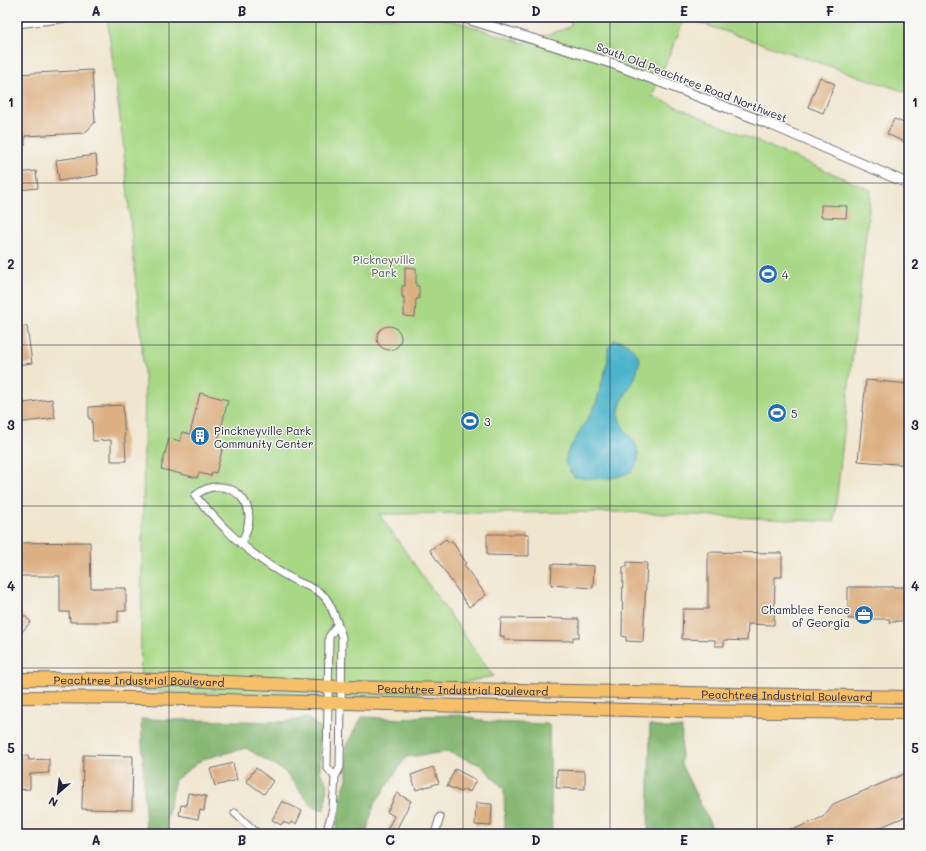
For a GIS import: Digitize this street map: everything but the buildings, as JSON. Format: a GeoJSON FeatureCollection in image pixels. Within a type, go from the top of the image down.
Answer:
{"type":"FeatureCollection","features":[{"type":"Feature","properties":{"kind":"highway","name":"Peachtree Industrial Boulevard"},"geometry":{"type":"LineString","coordinates":[[17,679],[184,680],[340,687],[909,697]]}},
{"type":"Feature","properties":{"kind":"highway","name":"Peachtree Industrial Boulevard"},"geometry":{"type":"LineString","coordinates":[[17,697],[114,697],[671,711],[909,713]]}},
{"type":"Feature","properties":{"kind":"street"},"geometry":{"type":"LineString","coordinates":[[17,23],[68,17]]}},
{"type":"Feature","properties":{"kind":"street","name":"South Old Peachtree Road Northwest"},"geometry":{"type":"LineString","coordinates":[[461,17],[564,47],[614,64],[767,123],[909,184]]}},
{"type":"Feature","properties":{"kind":"street"},"geometry":{"type":"LineString","coordinates":[[241,544],[245,535],[249,517],[247,507],[241,498],[232,490],[222,486],[211,486],[202,490],[195,496],[226,531],[241,544],[268,565],[296,581],[318,590],[330,604],[342,637],[340,687],[334,702],[327,767],[335,777]]}},
{"type":"Feature","properties":{"kind":"street"},"geometry":{"type":"LineString","coordinates":[[326,834],[332,809],[335,777],[340,767],[334,702],[328,686],[330,637],[337,625]]}},
{"type":"Feature","properties":{"kind":"street"},"geometry":{"type":"LineString","coordinates":[[235,812],[258,834]]}},
{"type":"Feature","properties":{"kind":"street"},"geometry":{"type":"LineString","coordinates":[[435,834],[440,817]]}},
{"type":"Feature","properties":{"kind":"green space","name":"Pickneyville Park"},"geometry":{"type":"Polygon","coordinates":[[[107,17],[436,17],[462,23],[523,43],[570,27],[572,17],[909,17],[909,93],[685,18],[652,96],[871,190],[834,522],[627,512],[379,514],[493,676],[392,699],[140,691],[145,383],[123,142],[107,17]]]}},
{"type":"Feature","properties":{"kind":"green space"},"geometry":{"type":"Polygon","coordinates":[[[460,715],[487,722],[549,724],[552,834],[501,834],[505,828],[504,789],[481,765],[448,752],[406,757],[374,805],[366,834],[335,834],[342,792],[347,779],[346,745],[362,717],[402,719],[424,716],[460,715]]]}},
{"type":"Feature","properties":{"kind":"green space"},"geometry":{"type":"Polygon","coordinates":[[[307,718],[321,728],[320,772],[328,784],[324,810],[313,807],[284,771],[246,748],[203,759],[175,780],[166,820],[169,834],[146,834],[141,719],[284,722],[307,718]]]}},
{"type":"Feature","properties":{"kind":"green space"},"geometry":{"type":"Polygon","coordinates":[[[650,725],[664,728],[682,728],[681,764],[715,834],[648,834],[650,725]]]}},
{"type":"Feature","properties":{"kind":"water"},"geometry":{"type":"Polygon","coordinates":[[[614,340],[623,342],[630,346],[640,360],[635,378],[624,397],[619,412],[619,417],[623,427],[637,447],[637,462],[633,469],[625,474],[615,477],[593,479],[574,477],[565,463],[567,453],[596,404],[608,360],[608,348],[614,340]]]}},
{"type":"Feature","properties":{"kind":"place","name":"4"},"geometry":{"type":"Point","coordinates":[768,274]}},
{"type":"Feature","properties":{"kind":"place","name":"5"},"geometry":{"type":"Point","coordinates":[777,413]}},
{"type":"Feature","properties":{"kind":"place","name":"3"},"geometry":{"type":"Point","coordinates":[470,421]}},
{"type":"Feature","properties":{"kind":"place","name":"Pinckneyville Park Community Center"},"geometry":{"type":"Point","coordinates":[200,436]}},
{"type":"Feature","properties":{"kind":"place","name":"Chamblee Fence of Georgia"},"geometry":{"type":"Point","coordinates":[864,615]}}]}
